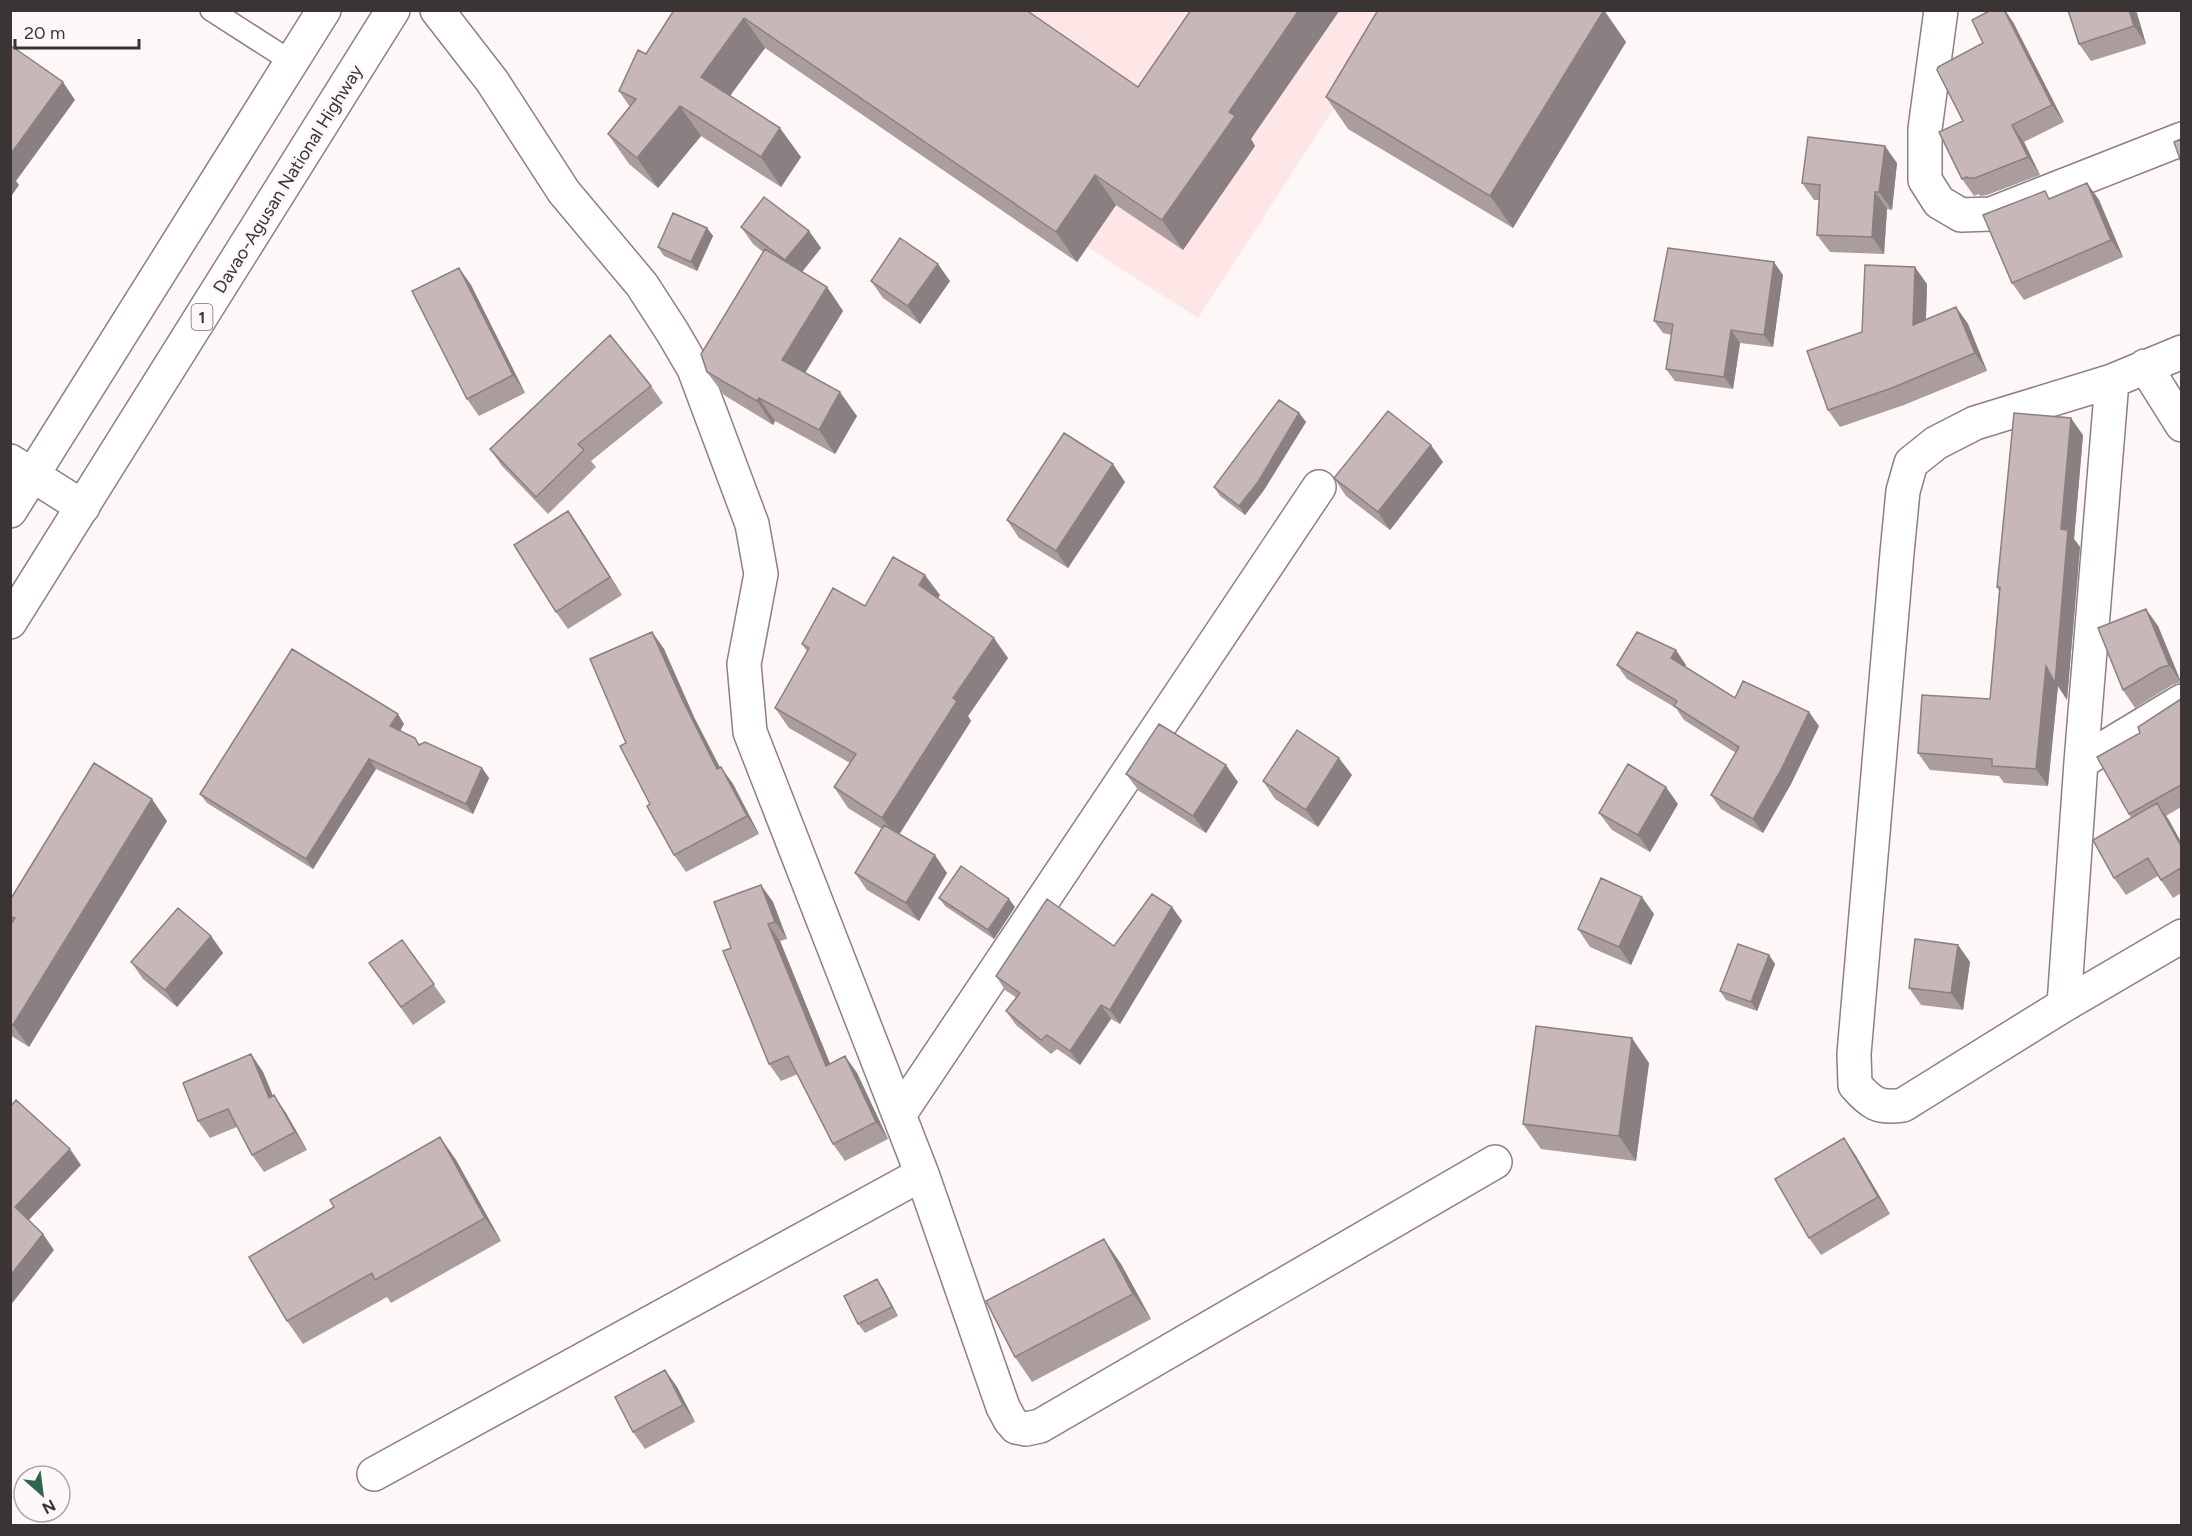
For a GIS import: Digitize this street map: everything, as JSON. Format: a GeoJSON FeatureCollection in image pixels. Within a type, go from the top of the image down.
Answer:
{"type":"FeatureCollection","features":[{"type":"Feature","properties":{"kind":"main road"},"geometry":{"type":"LineString","coordinates":[[10,511],[22,468],[292,62],[324,10]]}},
{"type":"Feature","properties":{"kind":"main road","name":"Davao-Agusan National Highway"},"geometry":{"type":"LineString","coordinates":[[10,622],[393,10]]}},
{"type":"Feature","properties":{"kind":"main road"},"geometry":{"type":"LineString","coordinates":[[437,10],[492,81],[564,192],[642,285],[694,369],[752,524],[761,574],[744,664],[750,732],[922,1174],[1003,1407],[1016,1427],[1026,1429],[1040,1426],[1494,1162]]}},
{"type":"Feature","properties":{"kind":"main road"},"geometry":{"type":"LineString","coordinates":[[1948,14],[1925,129],[1925,180],[1939,202],[1961,215],[1991,214],[2181,139]]}},
{"type":"Feature","properties":{"kind":"main road"},"geometry":{"type":"LineString","coordinates":[[2181,352],[2112,381],[1975,423],[1936,443],[1911,463],[1903,491],[1897,553],[1855,1042],[1855,1085],[1871,1102],[1888,1108],[1903,1106],[2064,1005],[2181,936]]}},
{"type":"Feature","properties":{"kind":"main road"},"geometry":{"type":"LineString","coordinates":[[2145,366],[2181,425]]}},
{"type":"Feature","properties":{"kind":"main road"},"geometry":{"type":"LineString","coordinates":[[2064,1005],[2080,762],[2112,381]]}},
{"type":"Feature","properties":{"kind":"main road"},"geometry":{"type":"LineString","coordinates":[[22,468],[83,507]]}},
{"type":"Feature","properties":{"kind":"main road"},"geometry":{"type":"LineString","coordinates":[[899,1115],[1319,487]]}},
{"type":"Feature","properties":{"kind":"main road"},"geometry":{"type":"LineString","coordinates":[[2080,762],[2181,701]]}},
{"type":"Feature","properties":{"kind":"main road"},"geometry":{"type":"LineString","coordinates":[[374,1474],[922,1174]]}},
{"type":"Feature","properties":{"kind":"lane"},"geometry":{"type":"LineString","coordinates":[[211,10],[292,62]]}},
{"type":"Feature","properties":{"kind":"shaded area"},"geometry":{"type":"Polygon","coordinates":[[[840,11],[1397,11],[1198,318],[804,66],[840,11]]]}},
{"type":"Feature","properties":{"kind":"building"},"geometry":{"type":"Polygon","coordinates":[[[674,10],[1026,10],[1138,87],[1191,10],[1299,10],[1229,112],[1235,116],[1162,220],[1095,175],[1056,232],[744,18],[701,77],[780,128],[761,157],[680,106],[637,158],[608,134],[636,99],[619,91],[638,50],[646,54],[674,10]]]}},
{"type":"Feature","properties":{"kind":"building"},"geometry":{"type":"Polygon","coordinates":[[[1378,10],[1604,10],[1490,196],[1326,97],[1378,10]]]}},
{"type":"Feature","properties":{"kind":"building"},"geometry":{"type":"Polygon","coordinates":[[[1991,10],[2004,10],[2052,105],[2012,125],[2028,157],[1975,178],[1962,179],[1939,132],[1963,121],[1937,70],[1938,67],[1983,43],[1972,20],[1991,10]]]}},
{"type":"Feature","properties":{"kind":"building"},"geometry":{"type":"Polygon","coordinates":[[[2068,10],[2129,10],[2134,26],[2079,44],[2068,10]]]}},
{"type":"Feature","properties":{"kind":"building"},"geometry":{"type":"Polygon","coordinates":[[[10,45],[63,82],[10,155],[10,45]]]}},
{"type":"Feature","properties":{"kind":"building"},"geometry":{"type":"Polygon","coordinates":[[[1808,137],[1885,146],[1879,192],[1875,192],[1872,237],[1817,235],[1820,185],[1802,183],[1808,137]]]}},
{"type":"Feature","properties":{"kind":"building"},"geometry":{"type":"Polygon","coordinates":[[[2181,139],[2181,162],[2174,142],[2181,139]]]}},
{"type":"Feature","properties":{"kind":"building"},"geometry":{"type":"Polygon","coordinates":[[[2087,183],[2111,240],[2012,283],[1983,215],[2045,191],[2049,199],[2087,183]]]}},
{"type":"Feature","properties":{"kind":"building"},"geometry":{"type":"Polygon","coordinates":[[[764,197],[809,231],[785,260],[741,227],[764,197]]]}},
{"type":"Feature","properties":{"kind":"building"},"geometry":{"type":"Polygon","coordinates":[[[673,213],[707,228],[691,262],[658,247],[673,213]]]}},
{"type":"Feature","properties":{"kind":"building"},"geometry":{"type":"Polygon","coordinates":[[[900,238],[938,264],[908,306],[871,281],[900,238]]]}},
{"type":"Feature","properties":{"kind":"building"},"geometry":{"type":"Polygon","coordinates":[[[1668,248],[1774,262],[1764,335],[1731,330],[1724,377],[1666,369],[1673,324],[1654,321],[1668,248]]]}},
{"type":"Feature","properties":{"kind":"building"},"geometry":{"type":"Polygon","coordinates":[[[765,249],[827,287],[782,360],[840,392],[819,430],[759,398],[757,401],[707,372],[701,354],[765,249]]]}},
{"type":"Feature","properties":{"kind":"building"},"geometry":{"type":"Polygon","coordinates":[[[1865,265],[1915,267],[1913,325],[1956,307],[1975,353],[1892,388],[1828,410],[1807,351],[1862,332],[1865,265]]]}},
{"type":"Feature","properties":{"kind":"building"},"geometry":{"type":"Polygon","coordinates":[[[459,268],[513,375],[467,399],[412,291],[459,268]]]}},
{"type":"Feature","properties":{"kind":"building"},"geometry":{"type":"Polygon","coordinates":[[[610,335],[651,386],[578,444],[584,450],[536,497],[490,449],[610,335]]]}},
{"type":"Feature","properties":{"kind":"building"},"geometry":{"type":"Polygon","coordinates":[[[1279,400],[1299,413],[1258,482],[1239,506],[1214,487],[1279,400]]]}},
{"type":"Feature","properties":{"kind":"building"},"geometry":{"type":"Polygon","coordinates":[[[1388,411],[1431,445],[1378,512],[1334,478],[1388,411]]]}},
{"type":"Feature","properties":{"kind":"building"},"geometry":{"type":"Polygon","coordinates":[[[2014,413],[2071,418],[2061,529],[2068,530],[2055,683],[2046,666],[2036,769],[1992,766],[1992,759],[1918,753],[1922,695],[1990,699],[2000,587],[1997,587],[2014,413]]]}},
{"type":"Feature","properties":{"kind":"building"},"geometry":{"type":"Polygon","coordinates":[[[1064,433],[1113,464],[1056,551],[1007,520],[1064,433]]]}},
{"type":"Feature","properties":{"kind":"building"},"geometry":{"type":"Polygon","coordinates":[[[568,511],[610,577],[556,612],[514,545],[568,511]]]}},
{"type":"Feature","properties":{"kind":"building"},"geometry":{"type":"Polygon","coordinates":[[[893,557],[925,575],[919,585],[994,638],[953,698],[957,701],[882,818],[834,787],[856,754],[775,708],[809,648],[802,644],[833,588],[865,606],[893,557]]]}},
{"type":"Feature","properties":{"kind":"building"},"geometry":{"type":"Polygon","coordinates":[[[2146,609],[2169,665],[2123,690],[2098,628],[2146,609]]]}},
{"type":"Feature","properties":{"kind":"building"},"geometry":{"type":"Polygon","coordinates":[[[652,632],[717,769],[721,767],[747,816],[674,855],[647,806],[650,804],[620,746],[626,743],[590,659],[652,632]]]}},
{"type":"Feature","properties":{"kind":"building"},"geometry":{"type":"Polygon","coordinates":[[[1637,632],[1676,650],[1671,658],[1735,698],[1743,681],[1809,712],[1781,770],[1753,819],[1711,795],[1739,747],[1674,706],[1677,701],[1617,665],[1637,632]]]}},
{"type":"Feature","properties":{"kind":"building"},"geometry":{"type":"Polygon","coordinates":[[[292,649],[398,714],[390,726],[415,738],[419,745],[425,742],[482,768],[466,804],[369,759],[306,859],[200,794],[292,649]]]}},
{"type":"Feature","properties":{"kind":"building"},"geometry":{"type":"Polygon","coordinates":[[[2181,699],[2181,785],[2129,814],[2097,757],[2140,733],[2138,727],[2181,699]]]}},
{"type":"Feature","properties":{"kind":"building"},"geometry":{"type":"Polygon","coordinates":[[[1159,724],[1226,765],[1193,816],[1126,774],[1159,724]]]}},
{"type":"Feature","properties":{"kind":"building"},"geometry":{"type":"Polygon","coordinates":[[[1297,730],[1339,758],[1306,810],[1263,781],[1297,730]]]}},
{"type":"Feature","properties":{"kind":"building"},"geometry":{"type":"Polygon","coordinates":[[[94,763],[152,799],[13,1025],[10,1023],[10,925],[15,918],[10,916],[10,900],[94,763]]]}},
{"type":"Feature","properties":{"kind":"building"},"geometry":{"type":"Polygon","coordinates":[[[1628,764],[1666,787],[1638,835],[1599,813],[1628,764]]]}},
{"type":"Feature","properties":{"kind":"building"},"geometry":{"type":"Polygon","coordinates":[[[2157,803],[2181,846],[2181,868],[2161,880],[2148,858],[2114,878],[2093,840],[2157,803]]]}},
{"type":"Feature","properties":{"kind":"building"},"geometry":{"type":"Polygon","coordinates":[[[884,825],[935,855],[906,903],[855,873],[884,825]]]}},
{"type":"Feature","properties":{"kind":"building"},"geometry":{"type":"Polygon","coordinates":[[[961,866],[1009,899],[988,930],[939,898],[961,866]]]}},
{"type":"Feature","properties":{"kind":"building"},"geometry":{"type":"Polygon","coordinates":[[[1601,878],[1642,897],[1619,947],[1578,929],[1601,878]]]}},
{"type":"Feature","properties":{"kind":"building"},"geometry":{"type":"Polygon","coordinates":[[[761,885],[775,922],[768,924],[826,1066],[845,1056],[876,1122],[833,1144],[788,1056],[769,1064],[723,951],[731,948],[714,902],[761,885]]]}},
{"type":"Feature","properties":{"kind":"building"},"geometry":{"type":"Polygon","coordinates":[[[1152,894],[1172,907],[1110,1010],[1101,1005],[1070,1051],[1047,1035],[1041,1040],[1006,1011],[1020,993],[996,976],[1047,899],[1114,946],[1152,894]]]}},
{"type":"Feature","properties":{"kind":"building"},"geometry":{"type":"Polygon","coordinates":[[[178,908],[211,936],[165,990],[131,962],[178,908]]]}},
{"type":"Feature","properties":{"kind":"building"},"geometry":{"type":"Polygon","coordinates":[[[1915,939],[1958,945],[1951,993],[1909,988],[1915,939]]]}},
{"type":"Feature","properties":{"kind":"building"},"geometry":{"type":"Polygon","coordinates":[[[402,940],[434,984],[401,1007],[369,963],[402,940]]]}},
{"type":"Feature","properties":{"kind":"building"},"geometry":{"type":"Polygon","coordinates":[[[1738,944],[1769,955],[1751,1002],[1720,991],[1738,944]]]}},
{"type":"Feature","properties":{"kind":"building"},"geometry":{"type":"Polygon","coordinates":[[[1536,1026],[1632,1038],[1619,1136],[1523,1124],[1536,1026]]]}},
{"type":"Feature","properties":{"kind":"building"},"geometry":{"type":"Polygon","coordinates":[[[251,1054],[269,1098],[274,1095],[295,1132],[252,1155],[228,1109],[198,1121],[183,1083],[251,1054]]]}},
{"type":"Feature","properties":{"kind":"building"},"geometry":{"type":"Polygon","coordinates":[[[16,1100],[70,1149],[15,1207],[43,1234],[10,1276],[10,1107],[16,1100]]]}},
{"type":"Feature","properties":{"kind":"building"},"geometry":{"type":"Polygon","coordinates":[[[440,1137],[485,1218],[375,1280],[372,1273],[287,1321],[249,1257],[334,1207],[330,1200],[440,1137]]]}},
{"type":"Feature","properties":{"kind":"building"},"geometry":{"type":"Polygon","coordinates":[[[1844,1138],[1878,1197],[1809,1238],[1775,1179],[1844,1138]]]}},
{"type":"Feature","properties":{"kind":"building"},"geometry":{"type":"Polygon","coordinates":[[[1104,1239],[1133,1294],[1015,1357],[986,1301],[1104,1239]]]}},
{"type":"Feature","properties":{"kind":"building"},"geometry":{"type":"Polygon","coordinates":[[[877,1279],[892,1307],[858,1324],[844,1296],[877,1279]]]}},
{"type":"Feature","properties":{"kind":"building"},"geometry":{"type":"Polygon","coordinates":[[[665,1370],[683,1405],[633,1432],[615,1397],[665,1370]]]}}]}
